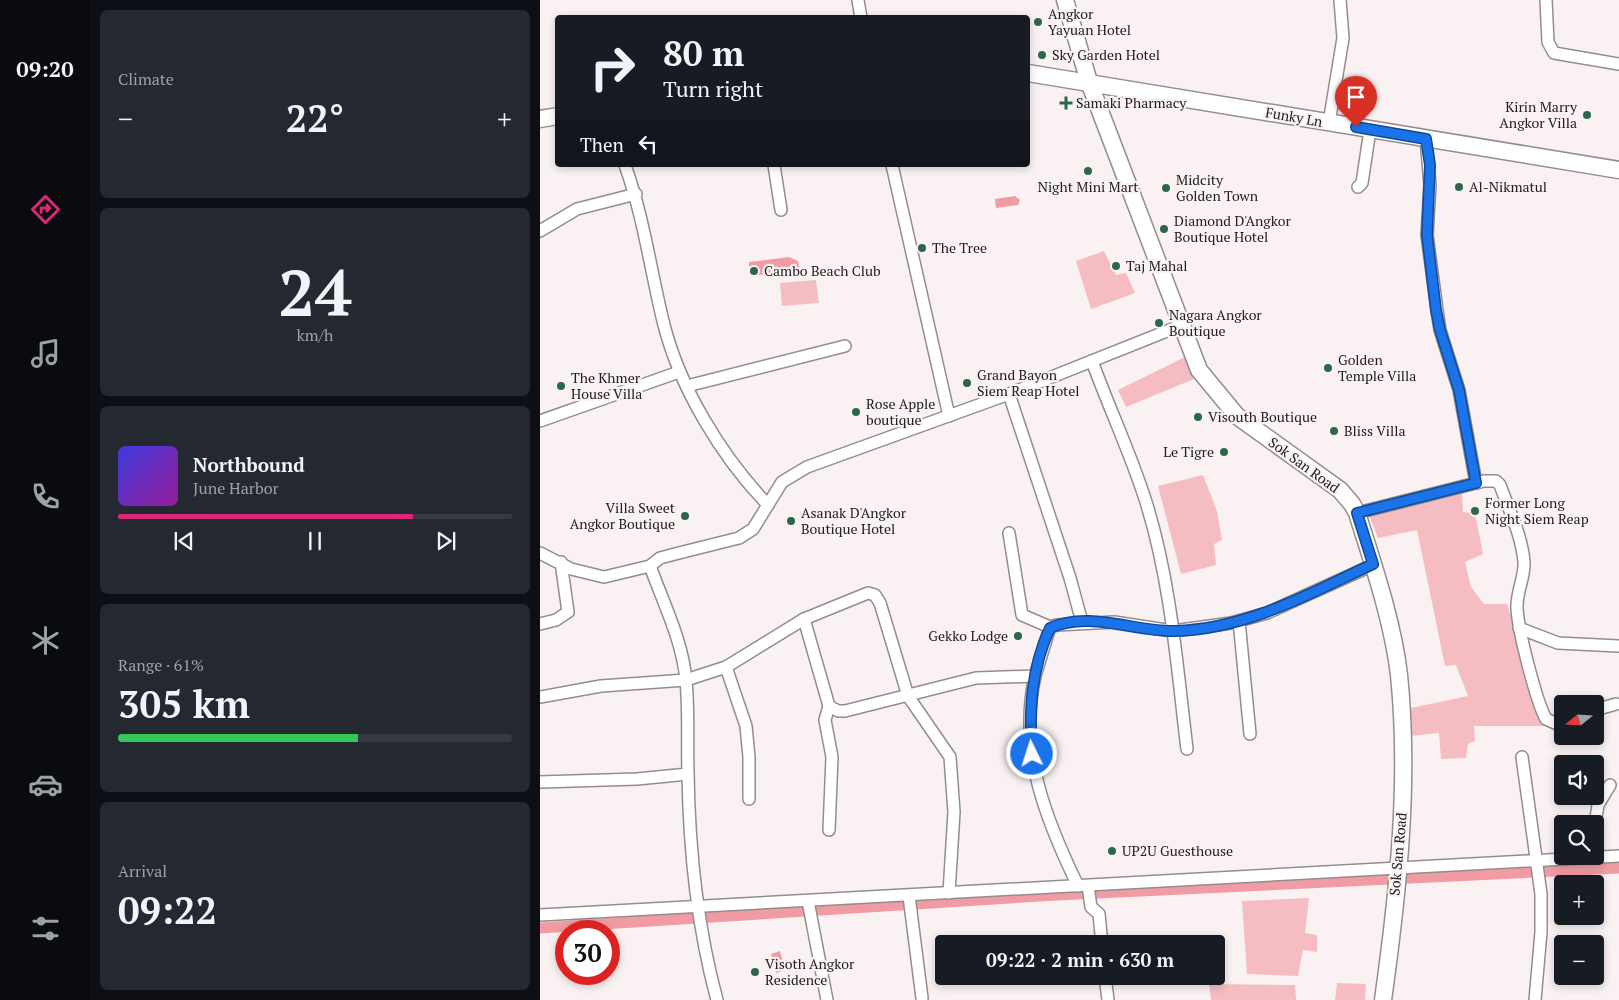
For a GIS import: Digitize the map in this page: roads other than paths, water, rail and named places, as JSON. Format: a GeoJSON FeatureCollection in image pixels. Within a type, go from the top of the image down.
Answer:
{"type":"FeatureCollection","features":[{"type":"Feature","properties":{"kind":"street"},"geometry":{"type":"LineString","coordinates":[[858,0],[860,15]]}},
{"type":"Feature","properties":{"kind":"street","name":"Sok San Road"},"geometry":{"type":"LineString","coordinates":[[1064,0],[1089,82],[1199,370],[1221,399],[1250,427],[1340,490],[1357,513],[1373,564],[1398,674],[1402,806],[1383,1000]]}},
{"type":"Feature","properties":{"kind":"street"},"geometry":{"type":"LineString","coordinates":[[1329,123],[1343,38],[1340,0]]}},
{"type":"Feature","properties":{"kind":"street"},"geometry":{"type":"LineString","coordinates":[[1546,0],[1548,42],[1554,53],[1619,64]]}},
{"type":"Feature","properties":{"kind":"street","name":"Funky Ln"},"geometry":{"type":"LineString","coordinates":[[1030,73],[1619,170]]}},
{"type":"Feature","properties":{"kind":"street"},"geometry":{"type":"LineString","coordinates":[[540,119],[555,116]]}},
{"type":"Feature","properties":{"kind":"street"},"geometry":{"type":"LineString","coordinates":[[1358,187],[1362,183],[1370,130]]}},
{"type":"Feature","properties":{"kind":"street"},"geometry":{"type":"LineString","coordinates":[[1426,139],[1430,165],[1427,235],[1436,310],[1440,330],[1459,390],[1476,483]]}},
{"type":"Feature","properties":{"kind":"street"},"geometry":{"type":"LineString","coordinates":[[627,167],[636,194],[648,242],[663,321],[680,372],[730,461],[768,504]]}},
{"type":"Feature","properties":{"kind":"street"},"geometry":{"type":"LineString","coordinates":[[774,167],[782,210]]}},
{"type":"Feature","properties":{"kind":"street"},"geometry":{"type":"LineString","coordinates":[[892,167],[949,416]]}},
{"type":"Feature","properties":{"kind":"street"},"geometry":{"type":"LineString","coordinates":[[540,231],[577,209],[636,194]]}},
{"type":"Feature","properties":{"kind":"street"},"geometry":{"type":"LineString","coordinates":[[540,553],[561,562],[571,569],[604,577],[650,566],[660,558],[746,535],[757,524],[782,482],[806,467],[1009,394],[1182,325]]}},
{"type":"Feature","properties":{"kind":"street"},"geometry":{"type":"LineString","coordinates":[[687,386],[845,346]]}},
{"type":"Feature","properties":{"kind":"street"},"geometry":{"type":"LineString","coordinates":[[1092,361],[1146,502],[1165,584],[1173,631],[1187,749]]}},
{"type":"Feature","properties":{"kind":"street"},"geometry":{"type":"LineString","coordinates":[[540,421],[680,372]]}},
{"type":"Feature","properties":{"kind":"street"},"geometry":{"type":"LineString","coordinates":[[1009,394],[1070,578],[1082,622]]}},
{"type":"Feature","properties":{"kind":"street"},"geometry":{"type":"LineString","coordinates":[[1357,513],[1476,483],[1493,481],[1500,486],[1520,543],[1524,564],[1517,606],[1520,628],[1544,715],[1550,722],[1554,721]]}},
{"type":"Feature","properties":{"kind":"street"},"geometry":{"type":"LineString","coordinates":[[1010,534],[1022,615],[1050,628],[1082,622],[1114,622],[1173,631],[1240,621],[1267,613],[1373,564]]}},
{"type":"Feature","properties":{"kind":"street"},"geometry":{"type":"LineString","coordinates":[[540,624],[556,620],[568,612],[561,562]]}},
{"type":"Feature","properties":{"kind":"street"},"geometry":{"type":"LineString","coordinates":[[650,566],[674,632],[686,680],[688,774],[699,926],[717,1000]]}},
{"type":"Feature","properties":{"kind":"street"},"geometry":{"type":"LineString","coordinates":[[540,697],[602,686],[686,680],[726,667],[804,619],[868,593],[875,595],[880,603],[908,696],[950,757],[954,812],[949,893]]}},
{"type":"Feature","properties":{"kind":"street"},"geometry":{"type":"LineString","coordinates":[[804,619],[829,706],[825,720],[832,757],[829,830]]}},
{"type":"Feature","properties":{"kind":"street"},"geometry":{"type":"LineString","coordinates":[[1240,621],[1250,734]]}},
{"type":"Feature","properties":{"kind":"street"},"geometry":{"type":"LineString","coordinates":[[1050,628],[1035,676],[1030,700],[1030,727],[1037,782],[1053,835],[1086,892],[1091,907],[1099,914],[1101,935]]}},
{"type":"Feature","properties":{"kind":"street"},"geometry":{"type":"LineString","coordinates":[[1520,628],[1558,642],[1618,646]]}},
{"type":"Feature","properties":{"kind":"street"},"geometry":{"type":"LineString","coordinates":[[726,667],[746,726],[750,757],[749,799]]}},
{"type":"Feature","properties":{"kind":"street"},"geometry":{"type":"LineString","coordinates":[[829,706],[838,711],[845,711],[908,696],[938,686],[976,678],[1035,676]]}},
{"type":"Feature","properties":{"kind":"street"},"geometry":{"type":"LineString","coordinates":[[1604,707],[1616,704]]}},
{"type":"Feature","properties":{"kind":"street"},"geometry":{"type":"LineString","coordinates":[[1522,757],[1540,878],[1541,932],[1535,1000]]}},
{"type":"Feature","properties":{"kind":"street"},"geometry":{"type":"LineString","coordinates":[[540,782],[637,779],[688,774]]}},
{"type":"Feature","properties":{"kind":"street"},"geometry":{"type":"LineString","coordinates":[[1596,815],[1598,805],[1610,786]]}},
{"type":"Feature","properties":{"kind":"street"},"geometry":{"type":"LineString","coordinates":[[1604,857],[1619,856]]}},
{"type":"Feature","properties":{"kind":"street"},"geometry":{"type":"LineString","coordinates":[[540,916],[698,911],[909,899],[949,893],[1086,892],[1396,876],[1554,861]]}},
{"type":"Feature","properties":{"kind":"street"},"geometry":{"type":"LineString","coordinates":[[909,899],[922,998]]}},
{"type":"Feature","properties":{"kind":"street"},"geometry":{"type":"LineString","coordinates":[[808,904],[827,1000]]}},
{"type":"Feature","properties":{"kind":"street"},"geometry":{"type":"LineString","coordinates":[[1106,985],[1108,1000]]}},
{"type":"Feature","properties":{"kind":"waterway"},"geometry":{"type":"LineString","coordinates":[[540,928],[1056,895],[1619,868]]}},
{"type":"Feature","properties":{"kind":"place","name":"Angkor Yayuan Hotel"},"geometry":{"type":"Point","coordinates":[1038,22]}},
{"type":"Feature","properties":{"kind":"place","name":"Sky Garden Hotel"},"geometry":{"type":"Point","coordinates":[1042,55]}},
{"type":"Feature","properties":{"kind":"place","name":"Samaki Pharmacy"},"geometry":{"type":"Point","coordinates":[1066,103]}},
{"type":"Feature","properties":{"kind":"place","name":"Kirin Marry Angkor Villa"},"geometry":{"type":"Point","coordinates":[1587,115]}},
{"type":"Feature","properties":{"kind":"place","name":"Night Mini Mart"},"geometry":{"type":"Point","coordinates":[1088,171]}},
{"type":"Feature","properties":{"kind":"place","name":"Al-Nikmatul"},"geometry":{"type":"Point","coordinates":[1459,187]}},
{"type":"Feature","properties":{"kind":"place","name":"Midcity Golden Town"},"geometry":{"type":"Point","coordinates":[1166,188]}},
{"type":"Feature","properties":{"kind":"place","name":"Diamond D'Angkor Boutique Hotel"},"geometry":{"type":"Point","coordinates":[1164,229]}},
{"type":"Feature","properties":{"kind":"place","name":"The Tree"},"geometry":{"type":"Point","coordinates":[922,248]}},
{"type":"Feature","properties":{"kind":"place","name":"Taj Mahal"},"geometry":{"type":"Point","coordinates":[1116,266]}},
{"type":"Feature","properties":{"kind":"place","name":"Cambo Beach Club"},"geometry":{"type":"Point","coordinates":[754,271]}},
{"type":"Feature","properties":{"kind":"place","name":"Nagara Angkor Boutique"},"geometry":{"type":"Point","coordinates":[1159,323]}},
{"type":"Feature","properties":{"kind":"place","name":"Golden Temple Villa"},"geometry":{"type":"Point","coordinates":[1328,368]}},
{"type":"Feature","properties":{"kind":"place","name":"Grand Bayon Siem Reap Hotel"},"geometry":{"type":"Point","coordinates":[967,383]}},
{"type":"Feature","properties":{"kind":"place","name":"The Khmer House Villa"},"geometry":{"type":"Point","coordinates":[561,386]}},
{"type":"Feature","properties":{"kind":"place","name":"Rose Apple boutique"},"geometry":{"type":"Point","coordinates":[856,412]}},
{"type":"Feature","properties":{"kind":"place","name":"Visouth Boutique"},"geometry":{"type":"Point","coordinates":[1198,417]}},
{"type":"Feature","properties":{"kind":"place","name":"Bliss Villa"},"geometry":{"type":"Point","coordinates":[1334,431]}},
{"type":"Feature","properties":{"kind":"place","name":"Le Tigre"},"geometry":{"type":"Point","coordinates":[1224,452]}},
{"type":"Feature","properties":{"kind":"place","name":"Former Long Night Siem Reap"},"geometry":{"type":"Point","coordinates":[1475,511]}},
{"type":"Feature","properties":{"kind":"place","name":"Villa Sweet Angkor Boutique"},"geometry":{"type":"Point","coordinates":[685,516]}},
{"type":"Feature","properties":{"kind":"place","name":"Asanak D'Angkor Boutique Hotel"},"geometry":{"type":"Point","coordinates":[791,521]}},
{"type":"Feature","properties":{"kind":"place","name":"Gekko Lodge"},"geometry":{"type":"Point","coordinates":[1018,636]}},
{"type":"Feature","properties":{"kind":"place","name":"UP2U Guesthouse"},"geometry":{"type":"Point","coordinates":[1112,851]}},
{"type":"Feature","properties":{"kind":"place","name":"Visoth Angkor Residence"},"geometry":{"type":"Point","coordinates":[755,972]}}]}
